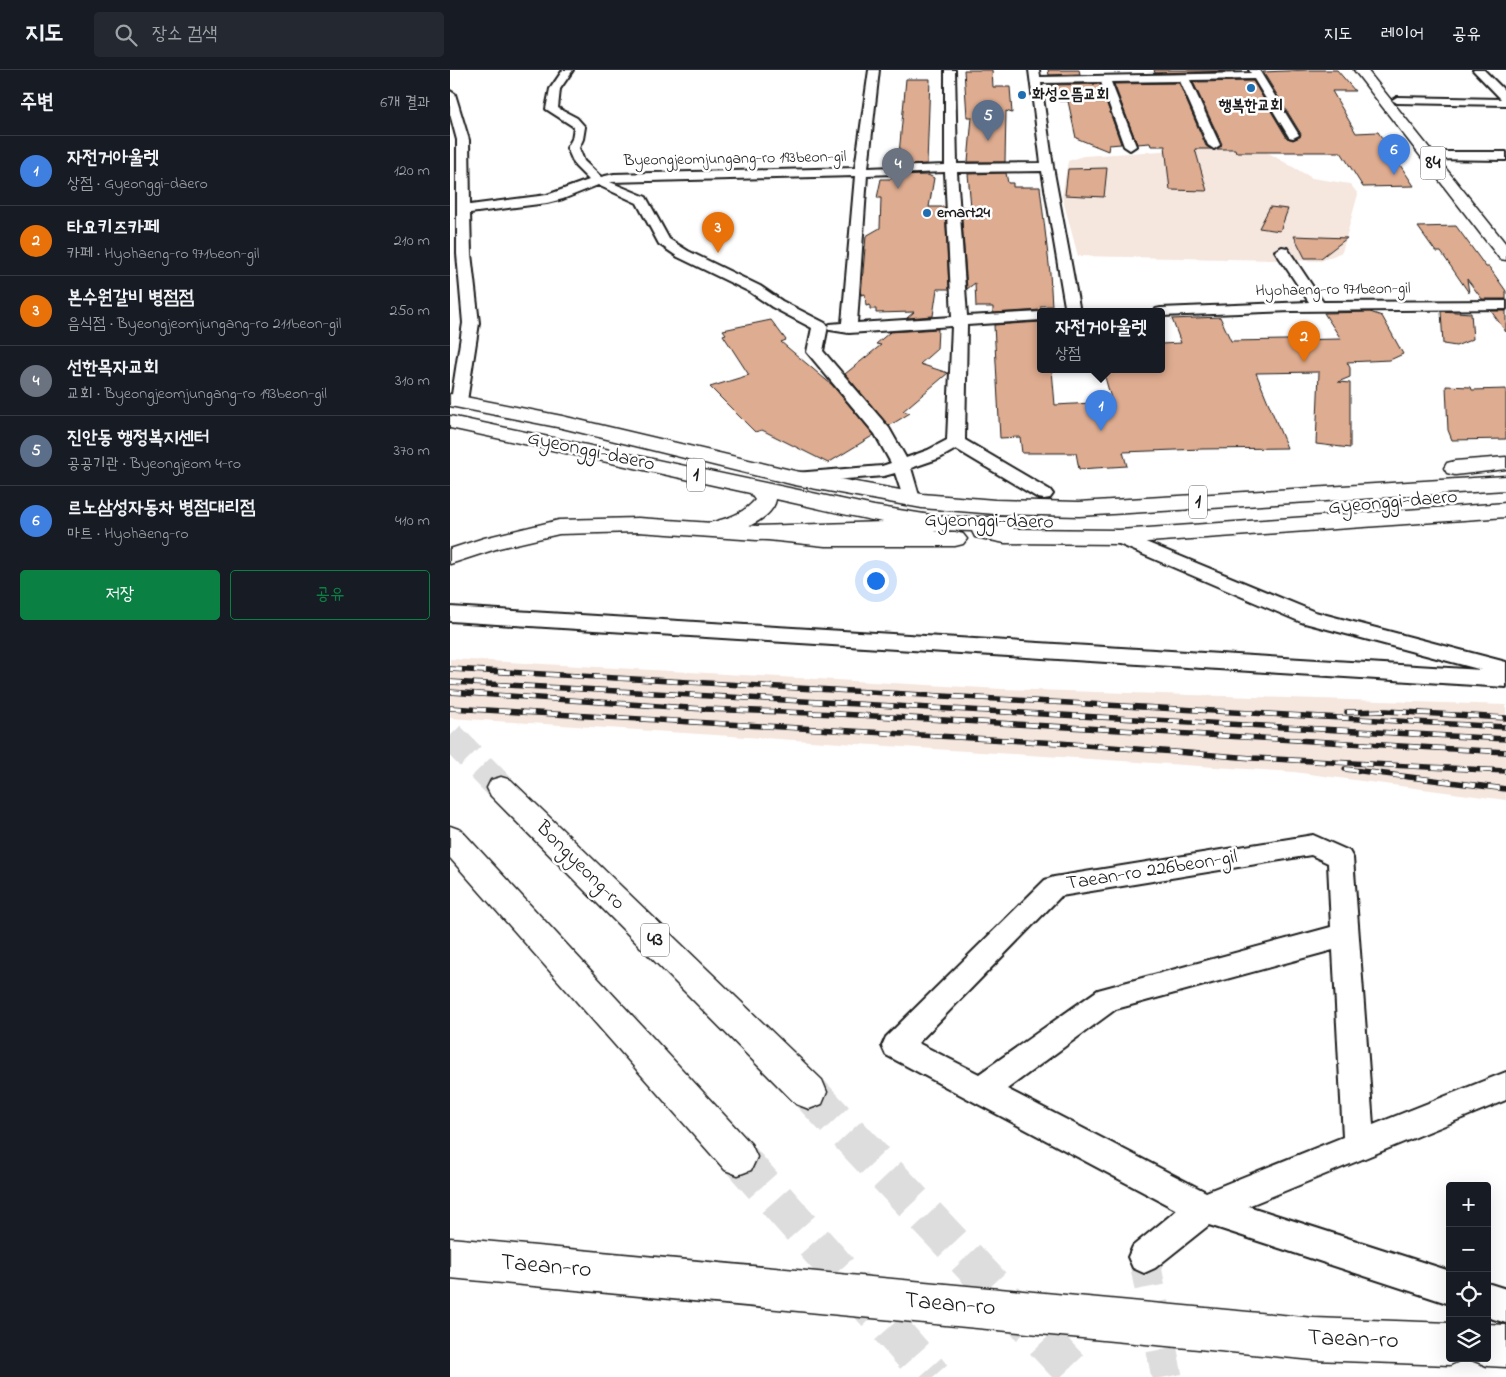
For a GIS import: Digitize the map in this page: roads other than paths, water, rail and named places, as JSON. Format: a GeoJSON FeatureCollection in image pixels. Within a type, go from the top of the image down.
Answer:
{"type":"FeatureCollection","features":[{"type":"Feature","properties":{"kind":"main road","name":"84"},"geometry":{"type":"LineString","coordinates":[[1360,70],[1506,238]]}},
{"type":"Feature","properties":{"kind":"main road","name":"84"},"geometry":{"type":"LineString","coordinates":[[1372,70],[1397,100],[1506,255]]}},
{"type":"Feature","properties":{"kind":"main road","name":"Gyeonggi-daero"},"geometry":{"type":"LineString","coordinates":[[454,400],[562,422],[794,478],[904,496],[995,507],[1079,509],[1506,483]]}},
{"type":"Feature","properties":{"kind":"main road","name":"Gyeonggi-daero"},"geometry":{"type":"LineString","coordinates":[[450,422],[874,513],[943,524],[1129,522],[1363,506],[1506,493]]}},
{"type":"Feature","properties":{"kind":"main road","name":"Gyeonggi-daero"},"geometry":{"type":"LineString","coordinates":[[904,496],[1044,494],[1304,483],[1506,463]]}},
{"type":"Feature","properties":{"kind":"main road"},"geometry":{"type":"LineString","coordinates":[[713,529],[742,523],[758,511],[766,500],[758,488]]}},
{"type":"Feature","properties":{"kind":"main road"},"geometry":{"type":"LineString","coordinates":[[450,557],[492,543],[558,527],[638,525],[713,529],[825,539],[937,540],[1005,536],[1119,537],[1506,510]]}},
{"type":"Feature","properties":{"kind":"main road"},"geometry":{"type":"LineString","coordinates":[[757,533],[916,528],[943,524],[1005,536]]}},
{"type":"Feature","properties":{"kind":"main road","name":"Bongyeong-ro"},"geometry":{"type":"LineString","coordinates":[[501,788],[809,1092]]}},
{"type":"Feature","properties":{"kind":"main road"},"geometry":{"type":"LineString","coordinates":[[450,838],[738,1157]]}},
{"type":"Feature","properties":{"kind":"main road","name":"Taean-ro"},"geometry":{"type":"LineString","coordinates":[[450,1258],[1314,1339],[1446,1344]]}},
{"type":"Feature","properties":{"kind":"main road"},"geometry":{"type":"LineString","coordinates":[[1491,1345],[1506,1346]]}},
{"type":"Feature","properties":{"kind":"street"},"geometry":{"type":"LineString","coordinates":[[568,70],[554,89],[552,109],[576,121],[581,130],[581,135],[573,148],[578,162],[587,172],[599,180],[624,194],[642,200],[664,241],[682,254],[755,289],[777,304],[820,326],[849,328],[1037,316]]}},
{"type":"Feature","properties":{"kind":"street","name":"Byeongjeomjungang-ro 193beon-gil"},"geometry":{"type":"LineString","coordinates":[[463,210],[527,202],[560,195],[599,180],[690,175],[861,172],[874,70]]}},
{"type":"Feature","properties":{"kind":"street"},"geometry":{"type":"LineString","coordinates":[[950,70],[951,168],[960,320],[956,442]]}},
{"type":"Feature","properties":{"kind":"street"},"geometry":{"type":"LineString","coordinates":[[1478,70],[1506,98]]}},
{"type":"Feature","properties":{"kind":"street"},"geometry":{"type":"LineString","coordinates":[[1072,308],[1048,167],[1035,75],[1105,79],[1184,78],[1256,73],[1293,135]]}},
{"type":"Feature","properties":{"kind":"street"},"geometry":{"type":"LineString","coordinates":[[1184,78],[1214,146]]}},
{"type":"Feature","properties":{"kind":"street"},"geometry":{"type":"LineString","coordinates":[[1105,79],[1130,146]]}},
{"type":"Feature","properties":{"kind":"street"},"geometry":{"type":"LineString","coordinates":[[450,94],[463,140],[464,254],[471,323],[454,400]]}},
{"type":"Feature","properties":{"kind":"street"},"geometry":{"type":"LineString","coordinates":[[1397,100],[1506,102]]}},
{"type":"Feature","properties":{"kind":"street"},"geometry":{"type":"LineString","coordinates":[[1435,156],[1506,156]]}},
{"type":"Feature","properties":{"kind":"street"},"geometry":{"type":"LineString","coordinates":[[849,328],[861,172],[951,168],[1048,167]]}},
{"type":"Feature","properties":{"kind":"street"},"geometry":{"type":"LineString","coordinates":[[1282,251],[1319,307]]}},
{"type":"Feature","properties":{"kind":"street","name":"Hyohaeng-ro 971beon-gil"},"geometry":{"type":"LineString","coordinates":[[1165,312],[1506,304]]}},
{"type":"Feature","properties":{"kind":"street"},"geometry":{"type":"LineString","coordinates":[[820,326],[815,352],[883,432],[901,465],[904,496]]}},
{"type":"Feature","properties":{"kind":"street"},"geometry":{"type":"LineString","coordinates":[[794,478],[884,471],[934,454],[956,442]]}},
{"type":"Feature","properties":{"kind":"street"},"geometry":{"type":"LineString","coordinates":[[956,442],[1044,494]]}},
{"type":"Feature","properties":{"kind":"street"},"geometry":{"type":"LineString","coordinates":[[1119,537],[1308,617],[1506,669]]}},
{"type":"Feature","properties":{"kind":"street"},"geometry":{"type":"LineString","coordinates":[[450,614],[1506,679]]}},
{"type":"Feature","properties":{"kind":"street","name":"Taean-ro 226beon-gil"},"geometry":{"type":"LineString","coordinates":[[1358,1146],[1340,858],[1313,845],[1054,887],[896,1046],[1205,1208],[1446,1287]]}},
{"type":"Feature","properties":{"kind":"street"},"geometry":{"type":"LineString","coordinates":[[981,1090],[1108,999],[1345,935]]}},
{"type":"Feature","properties":{"kind":"street"},"geometry":{"type":"LineString","coordinates":[[1144,1257],[1205,1208],[1506,1086]]}},
{"type":"Feature","properties":{"kind":"street"},"geometry":{"type":"LineString","coordinates":[[1491,1301],[1506,1306]]}},
{"type":"Feature","properties":{"kind":"tunnel"},"geometry":{"type":"LineString","coordinates":[[450,736],[501,788]]}},
{"type":"Feature","properties":{"kind":"tunnel"},"geometry":{"type":"LineString","coordinates":[[809,1092],[1078,1377]]}},
{"type":"Feature","properties":{"kind":"tunnel"},"geometry":{"type":"LineString","coordinates":[[738,1157],[933,1377]]}},
{"type":"Feature","properties":{"kind":"tunnel"},"geometry":{"type":"LineString","coordinates":[[1144,1257],[1167,1377]]}},
{"type":"Feature","properties":{"kind":"railway"},"geometry":{"type":"LineString","coordinates":[[450,669],[1506,727]]}},
{"type":"Feature","properties":{"kind":"railway"},"geometry":{"type":"LineString","coordinates":[[450,682],[1506,739]]}},
{"type":"Feature","properties":{"kind":"railway"},"geometry":{"type":"LineString","coordinates":[[450,692],[704,709],[839,714],[1506,752]]}},
{"type":"Feature","properties":{"kind":"railway"},"geometry":{"type":"LineString","coordinates":[[450,708],[1059,743],[1252,758],[1506,771]]}},
{"type":"Feature","properties":{"kind":"railway"},"geometry":{"type":"LineString","coordinates":[[1347,712],[1386,711],[1506,718]]}},
{"type":"Feature","properties":{"kind":"railway"},"geometry":{"type":"LineString","coordinates":[[1345,769],[1506,789]]}},
{"type":"Feature","properties":{"kind":"place","name":"행복한교회"},"geometry":{"type":"Point","coordinates":[1251,88]}},
{"type":"Feature","properties":{"kind":"place","name":"화성으뜸교회"},"geometry":{"type":"Point","coordinates":[1022,95]}},
{"type":"Feature","properties":{"kind":"place","name":"진안동 행정복지센터"},"geometry":{"type":"Point","coordinates":[988,141]}},
{"type":"Feature","properties":{"kind":"place","name":"르노삼성자동차 병점대리점"},"geometry":{"type":"Point","coordinates":[1394,175]}},
{"type":"Feature","properties":{"kind":"place","name":"선한목자교회"},"geometry":{"type":"Point","coordinates":[898,189]}},
{"type":"Feature","properties":{"kind":"place","name":"emart24"},"geometry":{"type":"Point","coordinates":[927,213]}},
{"type":"Feature","properties":{"kind":"place","name":"본수원갈비 병점점"},"geometry":{"type":"Point","coordinates":[718,253]}},
{"type":"Feature","properties":{"kind":"place","name":"타요키즈카페"},"geometry":{"type":"Point","coordinates":[1304,362]}},
{"type":"Feature","properties":{"kind":"place","name":"자전거아울렛"},"geometry":{"type":"Point","coordinates":[1101,431]}}]}
